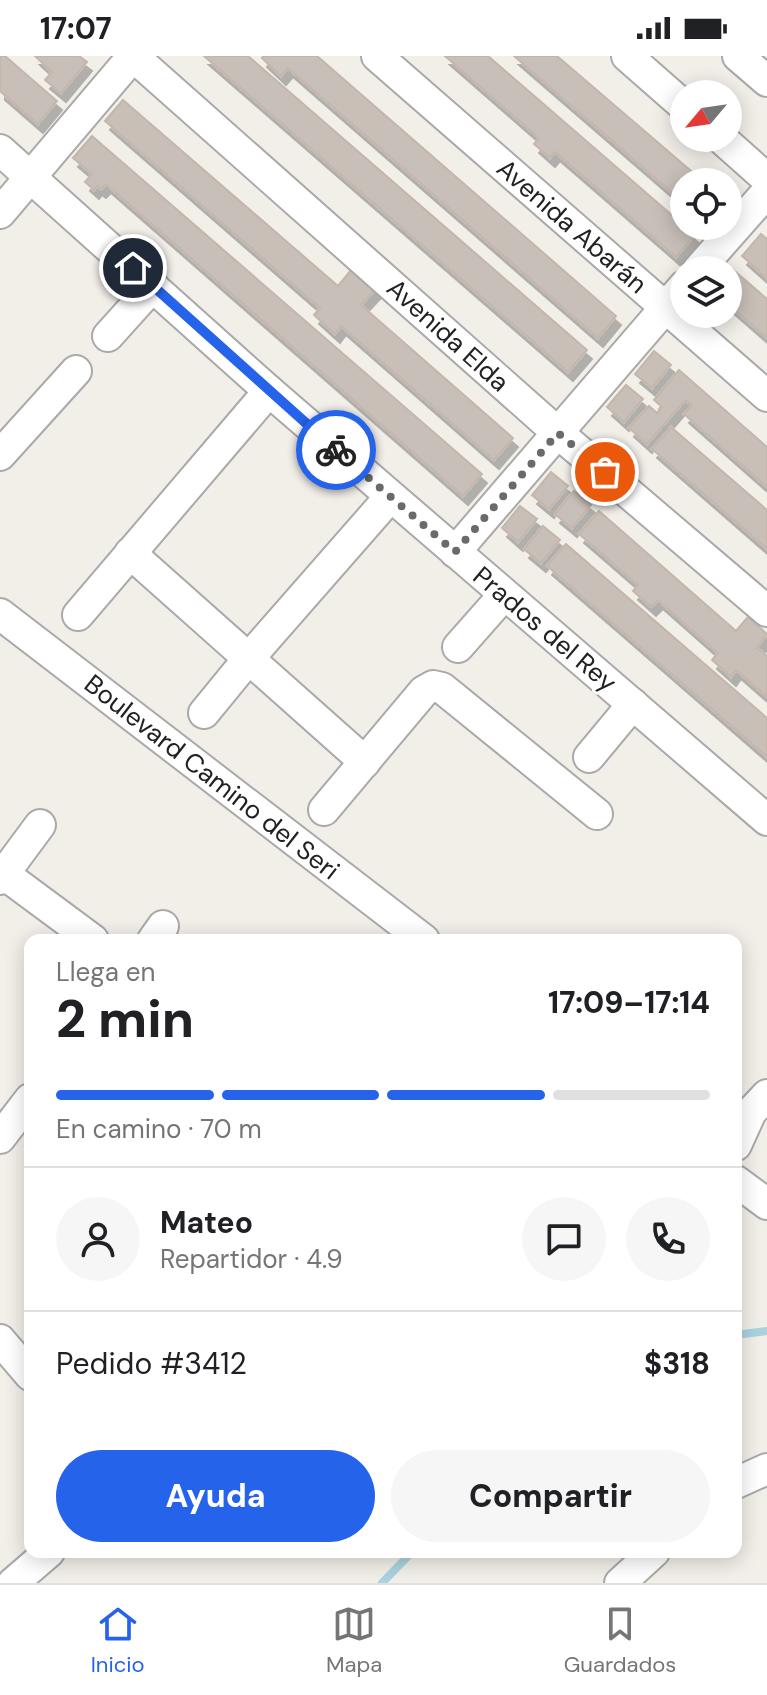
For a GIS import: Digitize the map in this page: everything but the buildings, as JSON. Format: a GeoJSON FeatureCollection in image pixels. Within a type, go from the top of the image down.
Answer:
{"type":"FeatureCollection","features":[{"type":"Feature","properties":{"kind":"street"},"geometry":{"type":"LineString","coordinates":[[0,213],[133,56]]}},
{"type":"Feature","properties":{"kind":"street","name":"Avenida Elda"},"geometry":{"type":"LineString","coordinates":[[133,56],[558,433],[767,611]]}},
{"type":"Feature","properties":{"kind":"street","name":"Avenida Abarán"},"geometry":{"type":"LineString","coordinates":[[377,56],[670,294]]}},
{"type":"Feature","properties":{"kind":"street"},"geometry":{"type":"LineString","coordinates":[[627,56],[670,94]]}},
{"type":"Feature","properties":{"kind":"street"},"geometry":{"type":"LineString","coordinates":[[738,56],[767,81]]}},
{"type":"Feature","properties":{"kind":"street","name":"Prados del Rey"},"geometry":{"type":"LineString","coordinates":[[0,150],[390,497],[767,820]]}},
{"type":"Feature","properties":{"kind":"street"},"geometry":{"type":"LineString","coordinates":[[737,152],[767,179]]}},
{"type":"Feature","properties":{"kind":"street"},"geometry":{"type":"LineString","coordinates":[[710,256],[767,192]]}},
{"type":"Feature","properties":{"kind":"street"},"geometry":{"type":"LineString","coordinates":[[108,336],[153,286]]}},
{"type":"Feature","properties":{"kind":"street"},"geometry":{"type":"LineString","coordinates":[[455,552],[670,302]]}},
{"type":"Feature","properties":{"kind":"street","name":"Avenida Abarán"},"geometry":{"type":"LineString","coordinates":[[703,328],[767,396]]}},
{"type":"Feature","properties":{"kind":"street"},"geometry":{"type":"LineString","coordinates":[[0,455],[76,371]]}},
{"type":"Feature","properties":{"kind":"street"},"geometry":{"type":"LineString","coordinates":[[78,615],[269,391]]}},
{"type":"Feature","properties":{"kind":"street"},"geometry":{"type":"LineString","coordinates":[[204,713],[390,497]]}},
{"type":"Feature","properties":{"kind":"street"},"geometry":{"type":"LineString","coordinates":[[130,553],[365,762]]}},
{"type":"Feature","properties":{"kind":"street"},"geometry":{"type":"LineString","coordinates":[[458,647],[504,595]]}},
{"type":"Feature","properties":{"kind":"street","name":"Boulevard Camino del Seri"},"geometry":{"type":"LineString","coordinates":[[0,614],[416,934]]}},
{"type":"Feature","properties":{"kind":"street"},"geometry":{"type":"LineString","coordinates":[[324,810],[424,691],[433,686],[442,688],[597,814]]}},
{"type":"Feature","properties":{"kind":"street"},"geometry":{"type":"LineString","coordinates":[[589,757],[633,704]]}},
{"type":"Feature","properties":{"kind":"street"},"geometry":{"type":"LineString","coordinates":[[40,825],[2,876],[84,934]]}},
{"type":"Feature","properties":{"kind":"street"},"geometry":{"type":"LineString","coordinates":[[742,1132],[751,1112],[767,1095]]}},
{"type":"Feature","properties":{"kind":"street"},"geometry":{"type":"LineString","coordinates":[[0,1138],[24,1107]]}},
{"type":"Feature","properties":{"kind":"street"},"geometry":{"type":"LineString","coordinates":[[742,1185],[767,1204]]}},
{"type":"Feature","properties":{"kind":"street"},"geometry":{"type":"LineString","coordinates":[[0,1340],[24,1363]]}},
{"type":"Feature","properties":{"kind":"street"},"geometry":{"type":"LineString","coordinates":[[742,1480],[767,1469]]}},
{"type":"Feature","properties":{"kind":"street"},"geometry":{"type":"LineString","coordinates":[[13,1583],[42,1558]]}},
{"type":"Feature","properties":{"kind":"street"},"geometry":{"type":"LineString","coordinates":[[620,1583],[647,1558]]}},
{"type":"Feature","properties":{"kind":"waterway"},"geometry":{"type":"LineString","coordinates":[[742,1334],[767,1331]]}},
{"type":"Feature","properties":{"kind":"waterway"},"geometry":{"type":"LineString","coordinates":[[382,1583],[406,1558]]}},
{"type":"Feature","properties":{"kind":"way so far"},"geometry":{"type":"LineString","coordinates":[[336,450],[455,552],[558,433],[605,472]]}},
{"type":"Feature","properties":{"kind":"route"},"geometry":{"type":"LineString","coordinates":[[133,268],[336,450]]}}]}
